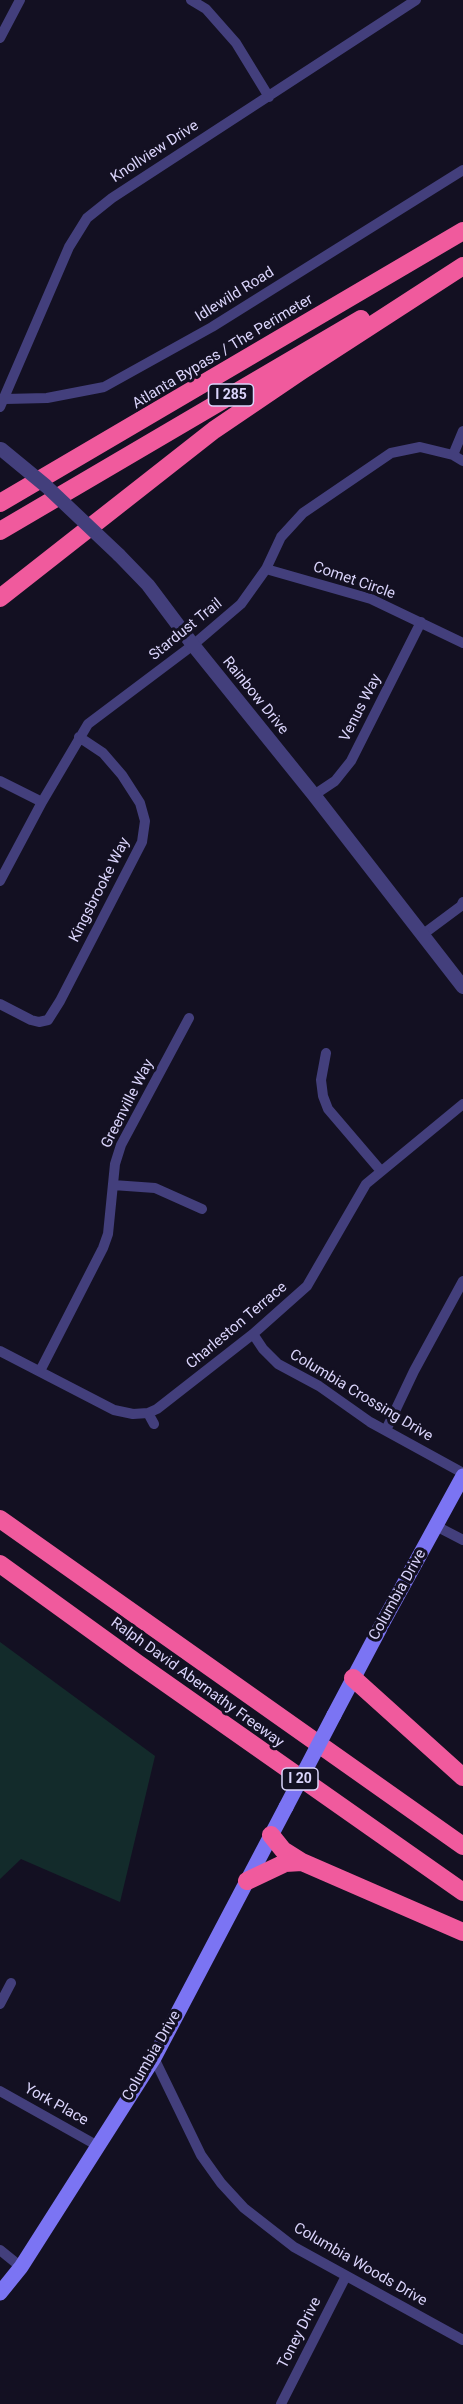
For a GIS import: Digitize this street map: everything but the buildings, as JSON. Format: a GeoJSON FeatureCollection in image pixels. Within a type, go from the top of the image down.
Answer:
{"type":"FeatureCollection","features":[{"type":"Feature","properties":{"kind":"highway","name":"Atlanta Bypass / The Perimeter"},"geometry":{"type":"LineString","coordinates":[[0,503],[463,231]]}},
{"type":"Feature","properties":{"kind":"highway","name":"I 285"},"geometry":{"type":"LineString","coordinates":[[0,531],[463,261]]}},
{"type":"Feature","properties":{"kind":"highway"},"geometry":{"type":"LineString","coordinates":[[0,601],[214,430],[463,266]]}},
{"type":"Feature","properties":{"kind":"highway","name":"Ralph David Abernathy Freeway"},"geometry":{"type":"LineString","coordinates":[[0,1519],[463,1846]]}},
{"type":"Feature","properties":{"kind":"highway","name":"Ralph David Abernathy Freeway"},"geometry":{"type":"LineString","coordinates":[[0,1564],[463,1892]]}},
{"type":"Feature","properties":{"kind":"highway"},"geometry":{"type":"LineString","coordinates":[[353,1678],[463,1777]]}},
{"type":"Feature","properties":{"kind":"highway"},"geometry":{"type":"LineString","coordinates":[[272,1835],[276,1844],[302,1862],[463,1932]]}},
{"type":"Feature","properties":{"kind":"highway"},"geometry":{"type":"LineString","coordinates":[[247,1881],[285,1863],[302,1862]]}},
{"type":"Feature","properties":{"kind":"main road","name":"Columbia Drive"},"geometry":{"type":"LineString","coordinates":[[0,2293],[21,2267],[154,2058],[353,1678],[463,1474]]}},
{"type":"Feature","properties":{"kind":"street"},"geometry":{"type":"LineString","coordinates":[[0,38],[20,0]]}},
{"type":"Feature","properties":{"kind":"street"},"geometry":{"type":"LineString","coordinates":[[191,0],[206,9],[236,43],[269,97]]}},
{"type":"Feature","properties":{"kind":"street","name":"Knollview Drive"},"geometry":{"type":"LineString","coordinates":[[2,403],[69,247],[87,218],[112,198],[269,97],[409,2]]}},
{"type":"Feature","properties":{"kind":"street","name":"Idlewild Road"},"geometry":{"type":"LineString","coordinates":[[2,403],[47,398],[104,387],[212,327],[463,170]]}},
{"type":"Feature","properties":{"kind":"street"},"geometry":{"type":"LineString","coordinates":[[453,455],[463,431]]}},
{"type":"Feature","properties":{"kind":"street","name":"Stardust Trail"},"geometry":{"type":"LineString","coordinates":[[0,881],[42,802],[88,724],[193,645],[241,604],[266,568],[281,537],[303,513],[391,453],[420,447],[453,455],[463,460]]}},
{"type":"Feature","properties":{"kind":"street","name":"Rainbow Drive"},"geometry":{"type":"LineString","coordinates":[[1,448],[46,486],[148,585],[463,987]]}},
{"type":"Feature","properties":{"kind":"street","name":"Comet Circle"},"geometry":{"type":"LineString","coordinates":[[266,568],[371,599],[463,643]]}},
{"type":"Feature","properties":{"kind":"street","name":"Venus Way"},"geometry":{"type":"LineString","coordinates":[[314,795],[340,777],[351,761],[421,622]]}},
{"type":"Feature","properties":{"kind":"street","name":"Kingsbrooke Way"},"geometry":{"type":"LineString","coordinates":[[0,1004],[31,1020],[39,1022],[48,1020],[142,842],[145,821],[140,804],[122,775],[103,753],[79,738]]}},
{"type":"Feature","properties":{"kind":"street"},"geometry":{"type":"LineString","coordinates":[[0,781],[42,802]]}},
{"type":"Feature","properties":{"kind":"street"},"geometry":{"type":"LineString","coordinates":[[422,935],[461,906],[463,902]]}},
{"type":"Feature","properties":{"kind":"street","name":"Greenville Way"},"geometry":{"type":"LineString","coordinates":[[40,1371],[103,1248],[108,1234],[115,1164],[121,1145],[189,1018]]}},
{"type":"Feature","properties":{"kind":"street"},"geometry":{"type":"LineString","coordinates":[[326,1053],[321,1080],[323,1096],[328,1109],[381,1171]]}},
{"type":"Feature","properties":{"kind":"street","name":"Charleston Terrace"},"geometry":{"type":"LineString","coordinates":[[148,1413],[158,1409],[253,1334],[307,1287],[366,1184],[463,1104]]}},
{"type":"Feature","properties":{"kind":"street"},"geometry":{"type":"LineString","coordinates":[[113,1185],[155,1188],[202,1209]]}},
{"type":"Feature","properties":{"kind":"street"},"geometry":{"type":"LineString","coordinates":[[386,1430],[414,1371],[463,1281]]}},
{"type":"Feature","properties":{"kind":"street","name":"Columbia Crossing Drive"},"geometry":{"type":"LineString","coordinates":[[253,1334],[263,1350],[278,1364],[319,1386],[370,1422],[463,1474]]}},
{"type":"Feature","properties":{"kind":"street"},"geometry":{"type":"LineString","coordinates":[[0,1351],[114,1410],[148,1413],[154,1424]]}},
{"type":"Feature","properties":{"kind":"street"},"geometry":{"type":"LineString","coordinates":[[436,1526],[463,1540]]}},
{"type":"Feature","properties":{"kind":"street"},"geometry":{"type":"LineString","coordinates":[[0,2004],[11,1983]]}},
{"type":"Feature","properties":{"kind":"street","name":"Columbia Woods Drive"},"geometry":{"type":"LineString","coordinates":[[154,2058],[201,2155],[221,2183],[244,2208],[294,2247],[463,2340]]}},
{"type":"Feature","properties":{"kind":"street","name":"York Place"},"geometry":{"type":"LineString","coordinates":[[0,2091],[98,2146]]}},
{"type":"Feature","properties":{"kind":"street"},"geometry":{"type":"LineString","coordinates":[[0,2250],[21,2267]]}},
{"type":"Feature","properties":{"kind":"street","name":"Toney Drive"},"geometry":{"type":"LineString","coordinates":[[281,2404],[346,2276]]}},
{"type":"Feature","properties":{"kind":"green space"},"geometry":{"type":"Polygon","coordinates":[[[0,1642],[155,1756],[120,1902],[21,1859],[0,1879],[0,1642]]]}}]}
